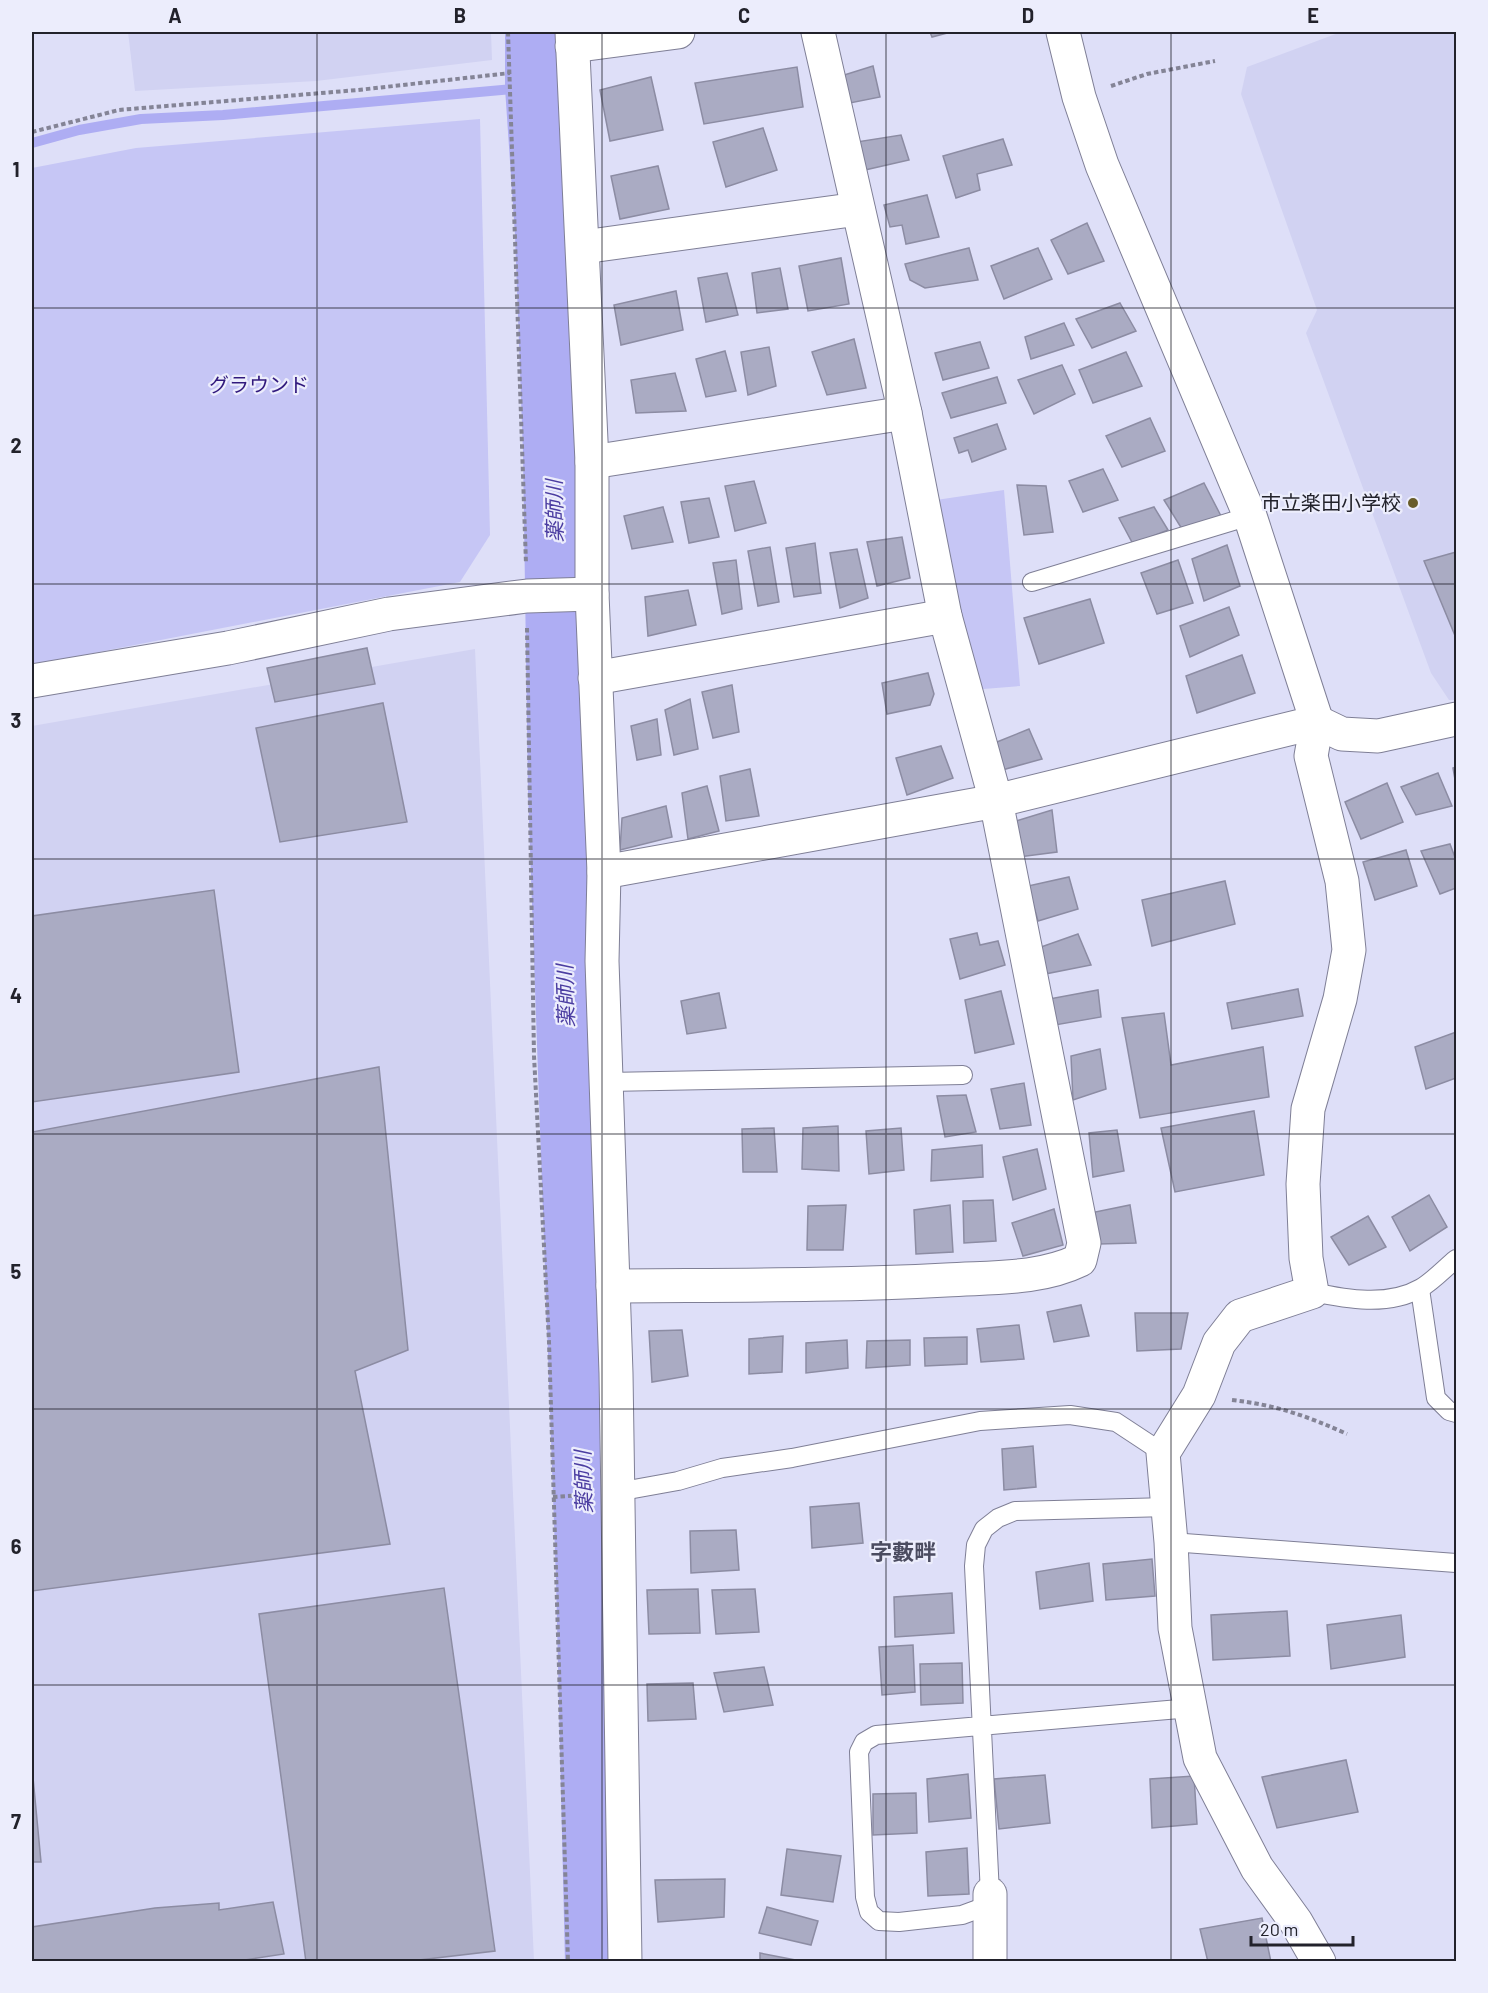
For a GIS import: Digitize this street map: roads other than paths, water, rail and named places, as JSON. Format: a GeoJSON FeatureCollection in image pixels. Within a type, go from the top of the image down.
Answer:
{"type":"FeatureCollection","features":[{"type":"Feature","properties":{"kind":"street"},"geometry":{"type":"LineString","coordinates":[[625,1962],[613,1286],[602,961],[604,872],[595,678],[584,594],[592,462],[572,39],[678,32]]}},
{"type":"Feature","properties":{"kind":"street"},"geometry":{"type":"LineString","coordinates":[[613,1286],[887,1283],[1032,1275],[1065,1268],[1080,1260],[1084,1243],[996,801],[945,616],[905,413],[818,32]]}},
{"type":"Feature","properties":{"kind":"street"},"geometry":{"type":"LineString","coordinates":[[1063,32],[1079,97],[1101,165],[1250,516],[1317,722],[1311,756],[1342,881],[1349,950],[1340,999],[1308,1109],[1303,1184],[1306,1258],[1312,1292],[1240,1316],[1219,1343],[1199,1395],[1162,1454],[1171,1542],[1175,1628],[1200,1758],[1257,1868],[1296,1922],[1319,1962]]}},
{"type":"Feature","properties":{"kind":"street"},"geometry":{"type":"LineString","coordinates":[[583,247],[858,209]]}},
{"type":"Feature","properties":{"kind":"street"},"geometry":{"type":"LineString","coordinates":[[592,462],[905,413]]}},
{"type":"Feature","properties":{"kind":"street"},"geometry":{"type":"LineString","coordinates":[[32,681],[228,648],[389,614],[527,596],[584,594]]}},
{"type":"Feature","properties":{"kind":"street"},"geometry":{"type":"LineString","coordinates":[[595,678],[945,616]]}},
{"type":"Feature","properties":{"kind":"street"},"geometry":{"type":"LineString","coordinates":[[604,872],[996,801],[1317,722],[1342,734],[1378,736],[1456,719]]}},
{"type":"Feature","properties":{"kind":"street"},"geometry":{"type":"LineString","coordinates":[[990,1894],[990,1962]]}},
{"type":"Feature","properties":{"kind":"lane"},"geometry":{"type":"LineString","coordinates":[[1032,582],[1250,516]]}},
{"type":"Feature","properties":{"kind":"lane"},"geometry":{"type":"LineString","coordinates":[[607,1082],[963,1075]]}},
{"type":"Feature","properties":{"kind":"lane"},"geometry":{"type":"LineString","coordinates":[[1312,1292],[1341,1298],[1388,1300],[1420,1289],[1456,1259]]}},
{"type":"Feature","properties":{"kind":"lane"},"geometry":{"type":"LineString","coordinates":[[1420,1289],[1436,1398],[1449,1411],[1456,1413]]}},
{"type":"Feature","properties":{"kind":"lane"},"geometry":{"type":"LineString","coordinates":[[617,1492],[678,1481],[722,1468],[792,1458],[980,1421],[1070,1415],[1116,1422],[1162,1454]]}},
{"type":"Feature","properties":{"kind":"lane"},"geometry":{"type":"LineString","coordinates":[[1168,1507],[1015,1511],[998,1518],[984,1529],[976,1545],[974,1566],[982,1725],[990,1894],[981,1908],[962,1915],[899,1922],[879,1920],[869,1912],[865,1897],[859,1752],[864,1742],[876,1735],[982,1725],[1191,1708]]}},
{"type":"Feature","properties":{"kind":"lane"},"geometry":{"type":"LineString","coordinates":[[1171,1542],[1456,1563]]}},
{"type":"Feature","properties":{"kind":"waterway","name":"薬師川"},"geometry":{"type":"LineString","coordinates":[[536,32],[536,87],[546,234],[554,452],[559,791],[587,1579],[596,1962]]}},
{"type":"Feature","properties":{"kind":"waterway"},"geometry":{"type":"LineString","coordinates":[[32,143],[79,130],[141,119],[223,115],[536,87]]}},
{"type":"Feature","properties":{"kind":"place","name":"市立楽田小学校"},"geometry":{"type":"Point","coordinates":[1413,503]}},
{"type":"Feature","properties":{"kind":"district","name":"字藪畔"},"geometry":{"type":"Point","coordinates":[903,1552]}},
{"type":"Feature","properties":{"kind":"park label","name":"グラウンド"},"geometry":{"type":"Point","coordinates":[259,385]}}]}
